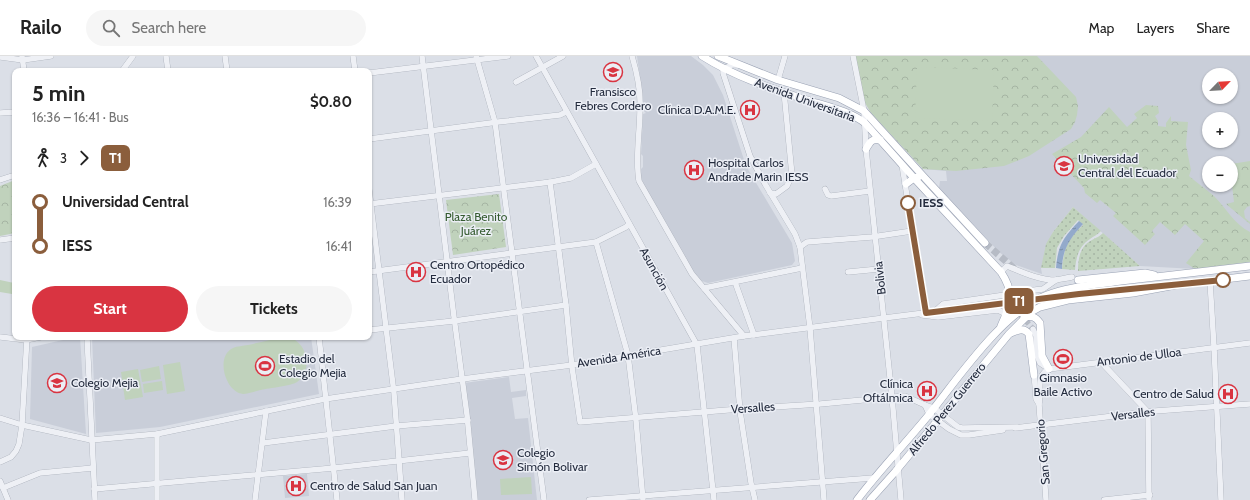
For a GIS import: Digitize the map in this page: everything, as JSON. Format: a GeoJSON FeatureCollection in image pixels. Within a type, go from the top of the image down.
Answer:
{"type":"FeatureCollection","features":[{"type":"Feature","properties":{"kind":"main road","name":"Avenida Universitaria"},"geometry":{"type":"LineString","coordinates":[[702,56],[723,69],[784,92],[845,112],[865,122],[902,165],[1001,272],[1009,286],[1011,295]]}},
{"type":"Feature","properties":{"kind":"main road","name":"Avenida Universitaria"},"geometry":{"type":"LineString","coordinates":[[718,56],[778,80],[839,98],[864,111],[985,243]]}},
{"type":"Feature","properties":{"kind":"main road"},"geometry":{"type":"LineString","coordinates":[[866,149],[873,140],[880,140]]}},
{"type":"Feature","properties":{"kind":"main road"},"geometry":{"type":"LineString","coordinates":[[906,184],[914,178],[923,176]]}},
{"type":"Feature","properties":{"kind":"main road"},"geometry":{"type":"LineString","coordinates":[[999,330],[1030,304],[1051,294],[1081,287],[1250,266]]}},
{"type":"Feature","properties":{"kind":"main road"},"geometry":{"type":"LineString","coordinates":[[1075,278],[1145,273],[1160,277]]}},
{"type":"Feature","properties":{"kind":"main road"},"geometry":{"type":"LineString","coordinates":[[1079,294],[1176,285],[1250,276]]}},
{"type":"Feature","properties":{"kind":"main road"},"geometry":{"type":"LineString","coordinates":[[1024,317],[1035,309],[1061,301],[1133,293],[1176,285]]}},
{"type":"Feature","properties":{"kind":"main road"},"geometry":{"type":"LineString","coordinates":[[999,330],[1010,307],[1011,295]]}},
{"type":"Feature","properties":{"kind":"main road"},"geometry":{"type":"LineString","coordinates":[[1024,317],[1033,316],[1040,323],[1042,356],[1049,369]]}},
{"type":"Feature","properties":{"kind":"main road","name":"Alfredo Perez Guerrero"},"geometry":{"type":"LineString","coordinates":[[870,500],[1024,317]]}},
{"type":"Feature","properties":{"kind":"main road"},"geometry":{"type":"LineString","coordinates":[[1009,334],[1022,329],[1026,330],[1030,334],[1034,375]]}},
{"type":"Feature","properties":{"kind":"main road","name":"Alfredo Perez Guerrero"},"geometry":{"type":"LineString","coordinates":[[856,500],[999,330]]}},
{"type":"Feature","properties":{"kind":"street"},"geometry":{"type":"LineString","coordinates":[[0,57],[22,58],[51,56]]}},
{"type":"Feature","properties":{"kind":"street"},"geometry":{"type":"LineString","coordinates":[[124,68],[133,56]]}},
{"type":"Feature","properties":{"kind":"street"},"geometry":{"type":"LineString","coordinates":[[166,56],[168,68]]}},
{"type":"Feature","properties":{"kind":"street"},"geometry":{"type":"LineString","coordinates":[[225,56],[227,68]]}},
{"type":"Feature","properties":{"kind":"street"},"geometry":{"type":"LineString","coordinates":[[352,56],[354,68]]}},
{"type":"Feature","properties":{"kind":"street"},"geometry":{"type":"LineString","coordinates":[[422,56],[454,321],[468,420],[475,500]]}},
{"type":"Feature","properties":{"kind":"street"},"geometry":{"type":"LineString","coordinates":[[372,73],[423,67],[476,58],[508,56]]}},
{"type":"Feature","properties":{"kind":"street","name":"Asunción"},"geometry":{"type":"LineString","coordinates":[[536,56],[697,345],[714,500]]}},
{"type":"Feature","properties":{"kind":"street"},"geometry":{"type":"LineString","coordinates":[[516,82],[563,56]]}},
{"type":"Feature","properties":{"kind":"street"},"geometry":{"type":"LineString","coordinates":[[632,56],[640,89],[639,181],[692,274],[744,336]]}},
{"type":"Feature","properties":{"kind":"street"},"geometry":{"type":"LineString","coordinates":[[778,80],[785,56]]}},
{"type":"Feature","properties":{"kind":"street","name":"Bolivia"},"geometry":{"type":"LineString","coordinates":[[853,56],[864,111],[866,149],[899,467],[901,500]]}},
{"type":"Feature","properties":{"kind":"street"},"geometry":{"type":"LineString","coordinates":[[22,58],[24,68]]}},
{"type":"Feature","properties":{"kind":"street"},"geometry":{"type":"LineString","coordinates":[[476,58],[495,122],[544,500]]}},
{"type":"Feature","properties":{"kind":"street"},"geometry":{"type":"LineString","coordinates":[[738,65],[732,65],[723,69],[723,73],[743,138],[750,156],[795,234],[800,247],[810,328],[824,500]]}},
{"type":"Feature","properties":{"kind":"street"},"geometry":{"type":"LineString","coordinates":[[770,193],[776,194],[787,186],[792,175],[784,92]]}},
{"type":"Feature","properties":{"kind":"street"},"geometry":{"type":"LineString","coordinates":[[0,112],[12,112]]}},
{"type":"Feature","properties":{"kind":"street"},"geometry":{"type":"LineString","coordinates":[[372,139],[560,115],[566,112]]}},
{"type":"Feature","properties":{"kind":"street"},"geometry":{"type":"LineString","coordinates":[[372,204],[550,182],[571,178],[596,164]]}},
{"type":"Feature","properties":{"kind":"street"},"geometry":{"type":"LineString","coordinates":[[902,165],[926,313]]}},
{"type":"Feature","properties":{"kind":"street"},"geometry":{"type":"LineString","coordinates":[[0,180],[12,176]]}},
{"type":"Feature","properties":{"kind":"street"},"geometry":{"type":"LineString","coordinates":[[550,182],[566,305],[572,365]]}},
{"type":"Feature","properties":{"kind":"street"},"geometry":{"type":"LineString","coordinates":[[825,189],[828,195],[831,196],[870,191]]}},
{"type":"Feature","properties":{"kind":"street"},"geometry":{"type":"LineString","coordinates":[[372,219],[394,389],[402,500]]}},
{"type":"Feature","properties":{"kind":"street"},"geometry":{"type":"LineString","coordinates":[[372,272],[596,242],[629,224]]}},
{"type":"Feature","properties":{"kind":"street"},"geometry":{"type":"LineString","coordinates":[[800,247],[807,242],[875,237],[912,230]]}},
{"type":"Feature","properties":{"kind":"street"},"geometry":{"type":"LineString","coordinates":[[0,240],[12,238]]}},
{"type":"Feature","properties":{"kind":"street"},"geometry":{"type":"LineString","coordinates":[[596,242],[628,355],[644,496]]}},
{"type":"Feature","properties":{"kind":"street"},"geometry":{"type":"LineString","coordinates":[[1001,272],[1007,266],[1023,273],[1039,277],[1056,280],[1075,278]]}},
{"type":"Feature","properties":{"kind":"street"},"geometry":{"type":"LineString","coordinates":[[704,288],[802,268]]}},
{"type":"Feature","properties":{"kind":"street"},"geometry":{"type":"LineString","coordinates":[[848,272],[879,269]]}},
{"type":"Feature","properties":{"kind":"street","name":"Avenida América"},"geometry":{"type":"LineString","coordinates":[[934,312],[943,304],[1043,289],[1056,280]]}},
{"type":"Feature","properties":{"kind":"street"},"geometry":{"type":"LineString","coordinates":[[1210,281],[1221,500]]}},
{"type":"Feature","properties":{"kind":"street"},"geometry":{"type":"LineString","coordinates":[[735,282],[754,335]]}},
{"type":"Feature","properties":{"kind":"street","name":"Avenida América"},"geometry":{"type":"LineString","coordinates":[[0,418],[22,425],[91,440],[157,434],[325,399],[572,365],[744,336],[996,304]]}},
{"type":"Feature","properties":{"kind":"street"},"geometry":{"type":"LineString","coordinates":[[372,329],[454,321],[566,305]]}},
{"type":"Feature","properties":{"kind":"street","name":"Avenida América"},"geometry":{"type":"LineString","coordinates":[[912,314],[938,317],[999,310],[1004,314],[1005,318]]}},
{"type":"Feature","properties":{"kind":"street","name":"San Gregorio"},"geometry":{"type":"LineString","coordinates":[[1033,329],[1036,336],[1034,375],[1036,399],[1039,404]]}},
{"type":"Feature","properties":{"kind":"street"},"geometry":{"type":"LineString","coordinates":[[0,338],[12,338]]}},
{"type":"Feature","properties":{"kind":"street"},"geometry":{"type":"LineString","coordinates":[[734,338],[740,409],[755,500]]}},
{"type":"Feature","properties":{"kind":"street"},"geometry":{"type":"LineString","coordinates":[[0,462],[11,457],[16,452],[19,444],[22,425],[27,340]]}},
{"type":"Feature","properties":{"kind":"street"},"geometry":{"type":"LineString","coordinates":[[87,340],[94,500]]}},
{"type":"Feature","properties":{"kind":"street"},"geometry":{"type":"LineString","coordinates":[[319,340],[337,500]]}},
{"type":"Feature","properties":{"kind":"street","name":"Antonio de Ulloa"},"geometry":{"type":"LineString","coordinates":[[1049,369],[1250,343]]}},
{"type":"Feature","properties":{"kind":"street"},"geometry":{"type":"LineString","coordinates":[[1036,353],[1040,363],[1049,369]]}},
{"type":"Feature","properties":{"kind":"street"},"geometry":{"type":"LineString","coordinates":[[1100,362],[1148,412],[1150,498],[1104,500]]}},
{"type":"Feature","properties":{"kind":"street","name":"Versalles"},"geometry":{"type":"LineString","coordinates":[[572,365],[580,422],[905,396],[925,405],[949,428],[961,435],[996,432],[1017,427],[1148,412],[1250,404]]}},
{"type":"Feature","properties":{"kind":"street","name":"San Gregorio"},"geometry":{"type":"LineString","coordinates":[[1046,500],[1039,404],[1040,377],[1042,373],[1049,369]]}},
{"type":"Feature","properties":{"kind":"street"},"geometry":{"type":"LineString","coordinates":[[255,500],[266,411]]}},
{"type":"Feature","properties":{"kind":"street"},"geometry":{"type":"LineString","coordinates":[[263,443],[396,426],[468,420]]}},
{"type":"Feature","properties":{"kind":"street"},"geometry":{"type":"LineString","coordinates":[[157,434],[157,500]]}},
{"type":"Feature","properties":{"kind":"street"},"geometry":{"type":"LineString","coordinates":[[94,488],[334,468],[470,453]]}},
{"type":"Feature","properties":{"kind":"street"},"geometry":{"type":"LineString","coordinates":[[3,488],[40,473],[93,468]]}},
{"type":"Feature","properties":{"kind":"street"},"geometry":{"type":"LineString","coordinates":[[589,500],[873,478]]}},
{"type":"Feature","properties":{"kind":"street"},"geometry":{"type":"LineString","coordinates":[[0,481],[8,500]]}},
{"type":"Feature","properties":{"kind":"shaded area","name":"Hospital Carlos Andrade Marin IESS"},"geometry":{"type":"Polygon","coordinates":[[[637,56],[691,56],[713,75],[723,95],[746,166],[792,243],[795,261],[792,265],[708,283],[702,281],[692,270],[641,178],[640,170],[643,167],[643,156],[641,154],[643,114],[646,113],[643,110],[643,99],[637,56]]]}},
{"type":"Feature","properties":{"kind":"shaded area","name":"Universidad Central del Ecuador"},"geometry":{"type":"Polygon","coordinates":[[[855,56],[1250,56],[1250,262],[1195,269],[1140,266],[1073,207],[1053,232],[1041,268],[1042,274],[1016,265],[999,252],[939,188],[940,181],[947,181],[946,171],[923,169],[871,113],[855,56]]]}},
{"type":"Feature","properties":{"kind":"shaded area","name":"Colegio Mejia"},"geometry":{"type":"Polygon","coordinates":[[[63,340],[80,340],[86,434],[30,419],[32,347],[63,340]]]}},
{"type":"Feature","properties":{"kind":"shaded area","name":"Colegio Mejia"},"geometry":{"type":"Polygon","coordinates":[[[92,340],[311,340],[319,394],[160,427],[96,433],[92,340]]]}},
{"type":"Feature","properties":{"kind":"shaded area","name":"Colegio Simón Bolivar"},"geometry":{"type":"Polygon","coordinates":[[[509,377],[511,392],[526,390],[526,396],[512,398],[515,419],[528,418],[537,500],[478,500],[464,383],[509,377]]]}},
{"type":"Feature","properties":{"kind":"shaded area","name":"Centro de Salud San Juan"},"geometry":{"type":"Polygon","coordinates":[[[307,474],[309,496],[285,498],[283,476],[307,474]]]}},
{"type":"Feature","properties":{"kind":"green space"},"geometry":{"type":"Polygon","coordinates":[[[855,56],[1037,56],[1076,97],[1078,106],[1077,115],[1071,129],[1029,156],[1004,166],[956,171],[923,169],[871,113],[865,103],[855,56]]]}},
{"type":"Feature","properties":{"kind":"green space"},"geometry":{"type":"Polygon","coordinates":[[[917,67],[994,70],[992,121],[915,118],[917,67]]]}},
{"type":"Feature","properties":{"kind":"green space"},"geometry":{"type":"Polygon","coordinates":[[[1146,105],[1158,106],[1159,113],[1155,116],[1158,121],[1158,126],[1166,127],[1166,123],[1171,116],[1171,121],[1188,122],[1186,145],[1191,170],[1189,176],[1202,186],[1202,192],[1209,192],[1214,196],[1239,225],[1250,232],[1250,262],[1195,269],[1186,263],[1204,241],[1185,224],[1175,235],[1160,222],[1152,231],[1155,234],[1145,245],[1113,216],[1116,213],[1100,200],[1097,203],[1085,193],[1084,188],[1052,154],[1081,137],[1109,107],[1127,127],[1137,118],[1134,114],[1146,105]]]}},
{"type":"Feature","properties":{"kind":"green space"},"geometry":{"type":"Polygon","coordinates":[[[1250,161],[1250,206],[1244,211],[1245,218],[1250,222],[1250,224],[1226,204],[1234,202],[1233,192],[1238,192],[1238,163],[1250,161]]]}},
{"type":"Feature","properties":{"kind":"green space"},"geometry":{"type":"Polygon","coordinates":[[[12,181],[12,234],[0,236],[0,186],[12,181]]]}},
{"type":"Feature","properties":{"kind":"green space","name":"Plaza Benito Juárez"},"geometry":{"type":"Polygon","coordinates":[[[499,194],[506,247],[453,255],[446,200],[499,194]]]}},
{"type":"Feature","properties":{"kind":"green space"},"geometry":{"type":"Polygon","coordinates":[[[1073,207],[1101,231],[1086,242],[1081,248],[1077,256],[1075,270],[1062,269],[1067,244],[1073,235],[1083,225],[1078,220],[1064,236],[1057,248],[1055,268],[1041,268],[1046,244],[1053,232],[1073,207]]]}},
{"type":"Feature","properties":{"kind":"green space"},"geometry":{"type":"Polygon","coordinates":[[[1103,233],[1140,266],[1078,271],[1078,262],[1082,249],[1103,233]]]}},
{"type":"Feature","properties":{"kind":"green space"},"geometry":{"type":"Polygon","coordinates":[[[0,280],[12,283],[12,294],[0,292],[0,280]]]}},
{"type":"Feature","properties":{"kind":"green space","name":"Estadio del Colegio Mejia"},"geometry":{"type":"Polygon","coordinates":[[[270,340],[295,340],[303,348],[306,355],[306,369],[303,376],[297,382],[290,385],[245,394],[237,392],[227,381],[224,373],[224,358],[233,348],[270,340]]]}},
{"type":"Feature","properties":{"kind":"green space"},"geometry":{"type":"Polygon","coordinates":[[[180,362],[185,391],[167,394],[163,365],[180,362]]]}},
{"type":"Feature","properties":{"kind":"green space"},"geometry":{"type":"Polygon","coordinates":[[[159,366],[161,379],[142,382],[140,370],[159,366]]]}},
{"type":"Feature","properties":{"kind":"green space"},"geometry":{"type":"Polygon","coordinates":[[[138,369],[143,397],[125,400],[121,372],[138,369]]]}},
{"type":"Feature","properties":{"kind":"green space"},"geometry":{"type":"Polygon","coordinates":[[[162,381],[163,390],[144,393],[143,384],[162,381]]]}},
{"type":"Feature","properties":{"kind":"green space"},"geometry":{"type":"Polygon","coordinates":[[[531,477],[532,494],[501,495],[500,479],[531,477]]]}},
{"type":"Feature","properties":{"kind":"water"},"geometry":{"type":"Polygon","coordinates":[[[1079,221],[1083,224],[1074,234],[1065,250],[1062,269],[1056,268],[1058,253],[1062,242],[1079,221]]]}},
{"type":"Feature","properties":{"kind":"tunnel"},"geometry":{"type":"LineString","coordinates":[[985,243],[1016,270]]}},
{"type":"Feature","properties":{"kind":"tunnel"},"geometry":{"type":"LineString","coordinates":[[999,304],[1079,294]]}},
{"type":"Feature","properties":{"kind":"tunnel"},"geometry":{"type":"LineString","coordinates":[[996,304],[999,304],[1022,316],[1033,329]]}},
{"type":"Feature","properties":{"kind":"bus line","name":"T1"},"geometry":{"type":"LineString","coordinates":[[908,203],[926,313],[1131,288],[1223,280]]}},
{"type":"Feature","properties":{"kind":"place","name":"Fransisco Febres Cordero"},"geometry":{"type":"Point","coordinates":[613,72]}},
{"type":"Feature","properties":{"kind":"place","name":"Clínica D.A.M.E."},"geometry":{"type":"Point","coordinates":[750,110]}},
{"type":"Feature","properties":{"kind":"place","name":"Universidad Central del Ecuador"},"geometry":{"type":"Point","coordinates":[1064,166]}},
{"type":"Feature","properties":{"kind":"place","name":"Hospital Carlos Andrade Marin IESS"},"geometry":{"type":"Point","coordinates":[694,170]}},
{"type":"Feature","properties":{"kind":"place","name":"IESS"},"geometry":{"type":"Point","coordinates":[908,203]}},
{"type":"Feature","properties":{"kind":"place","name":"Centro Ortopédico Ecuador"},"geometry":{"type":"Point","coordinates":[416,272]}},
{"type":"Feature","properties":{"kind":"place","name":"Gimnasio Baile Activo"},"geometry":{"type":"Point","coordinates":[1063,359]}},
{"type":"Feature","properties":{"kind":"place","name":"Estadio del Colegio Mejia"},"geometry":{"type":"Point","coordinates":[265,366]}},
{"type":"Feature","properties":{"kind":"place","name":"Colegio Mejia"},"geometry":{"type":"Point","coordinates":[57,383]}},
{"type":"Feature","properties":{"kind":"place","name":"Clínica Oftálmica"},"geometry":{"type":"Point","coordinates":[927,391]}},
{"type":"Feature","properties":{"kind":"place","name":"Centro de Salud"},"geometry":{"type":"Point","coordinates":[1228,394]}},
{"type":"Feature","properties":{"kind":"place","name":"Colegio Simón Bolivar"},"geometry":{"type":"Point","coordinates":[503,460]}},
{"type":"Feature","properties":{"kind":"place","name":"Centro de Salud San Juan"},"geometry":{"type":"Point","coordinates":[296,486]}}]}
